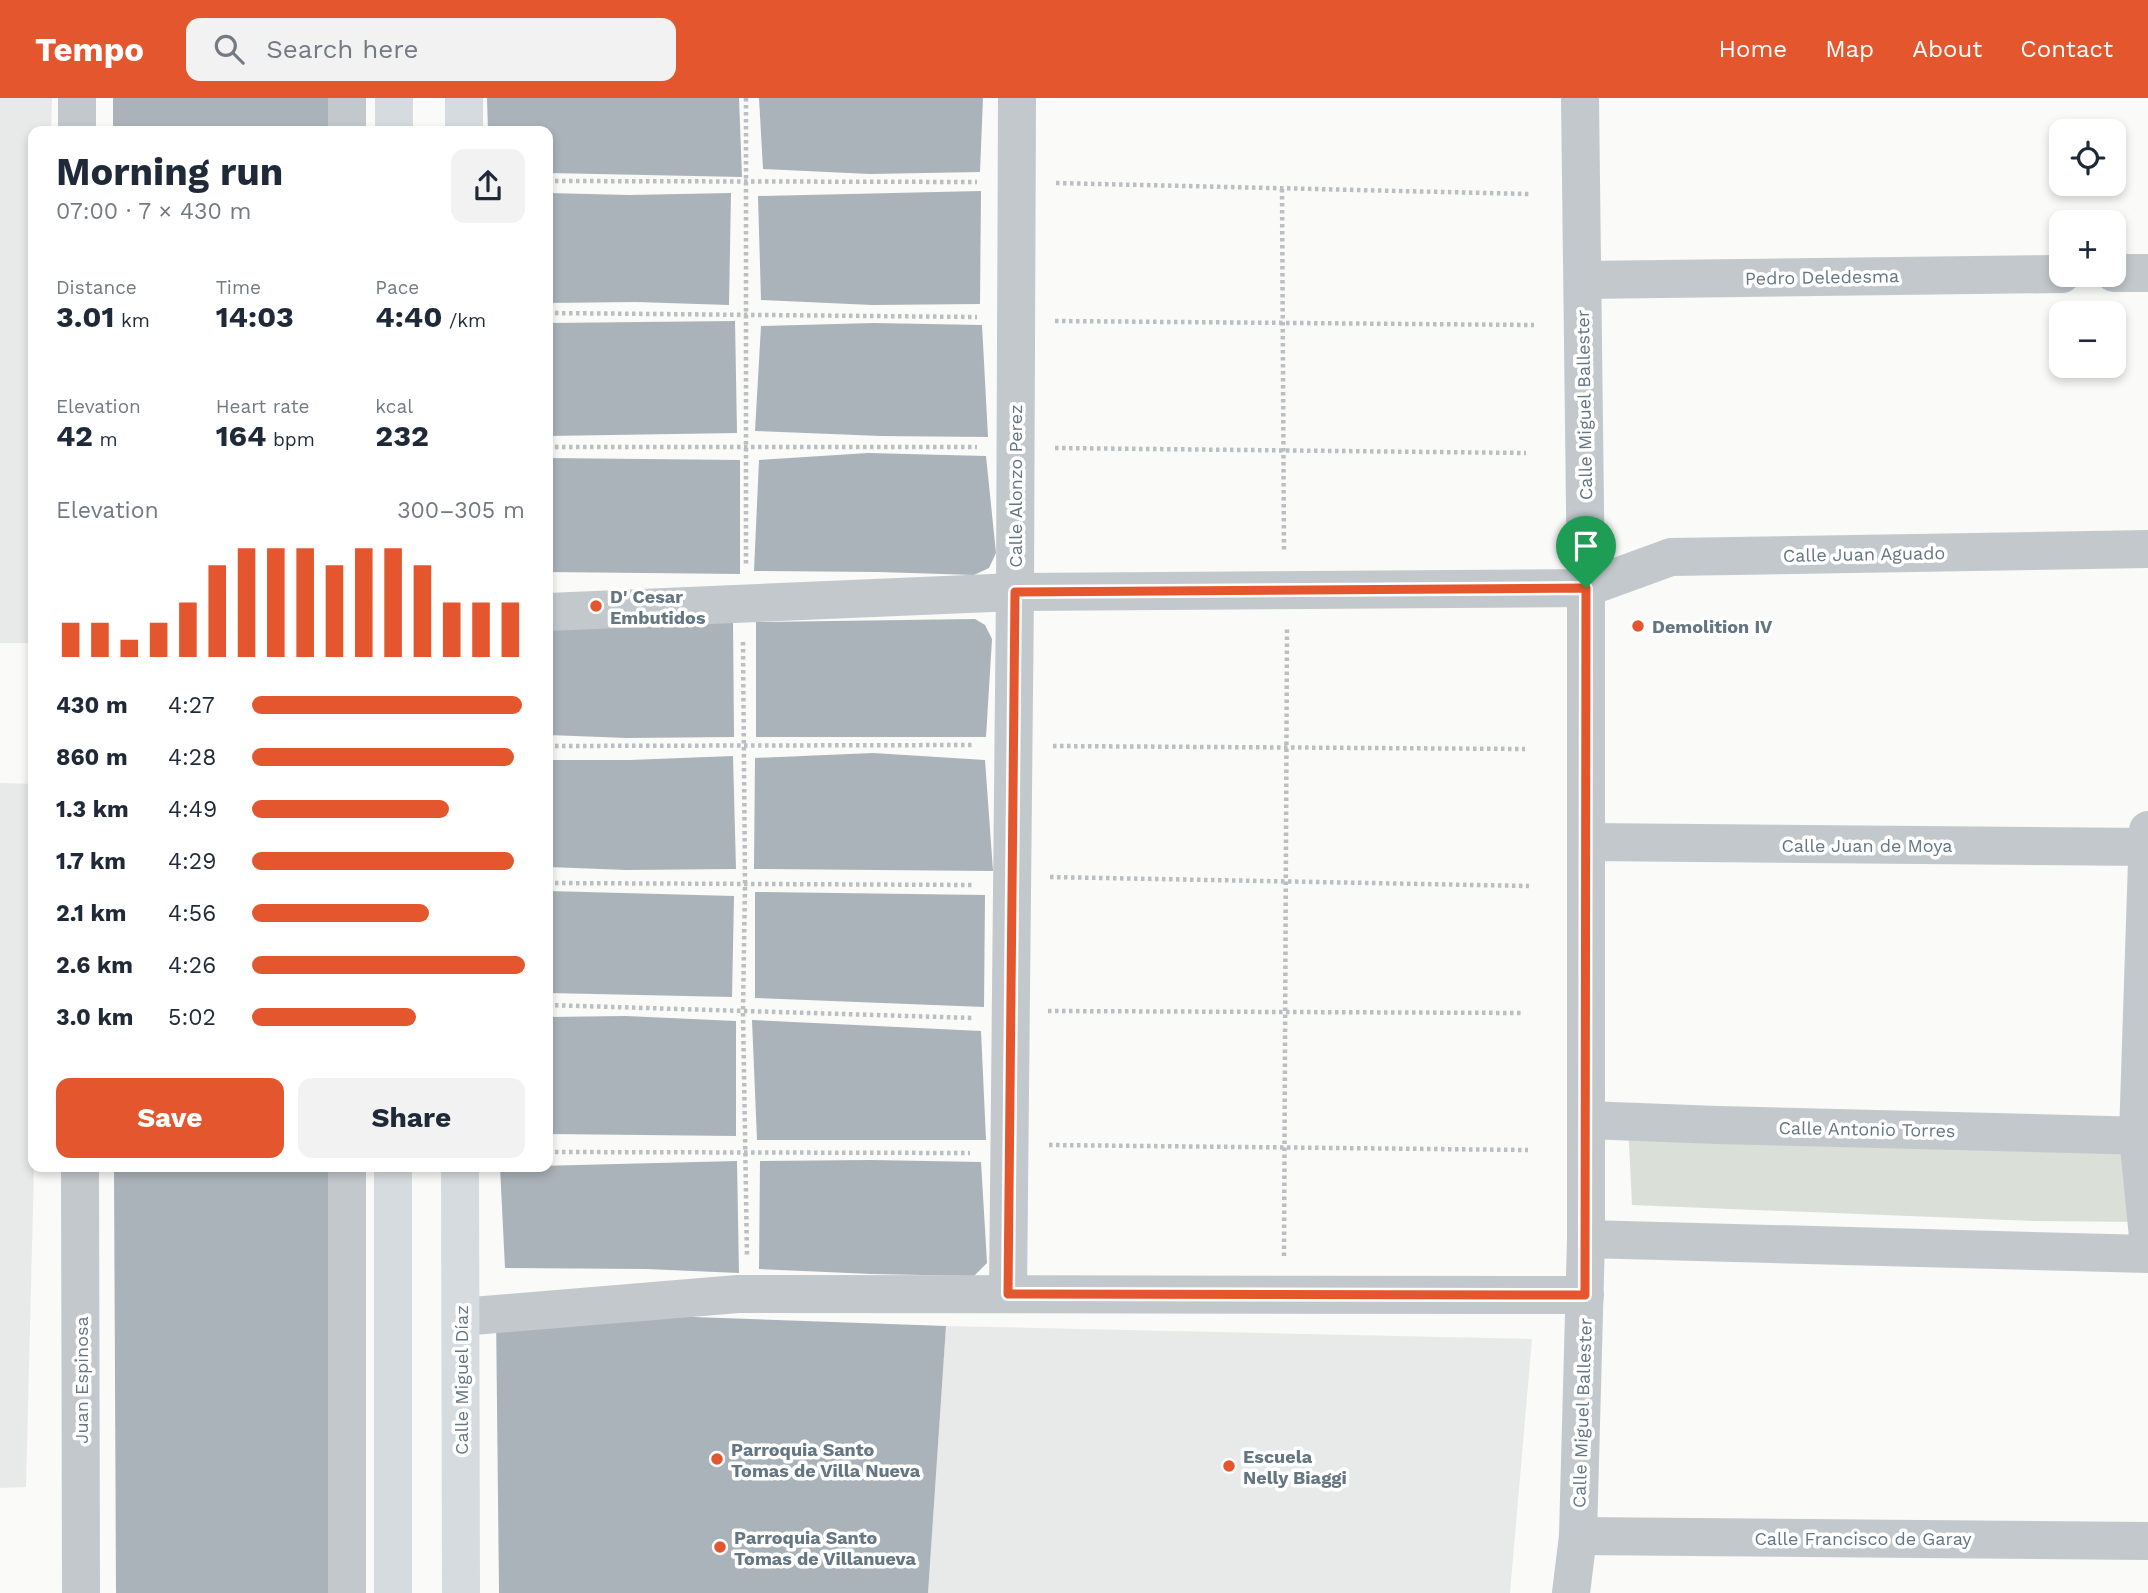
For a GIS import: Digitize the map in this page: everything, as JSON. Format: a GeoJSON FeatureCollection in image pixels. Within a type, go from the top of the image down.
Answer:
{"type":"FeatureCollection","features":[{"type":"Feature","properties":{"kind":"street"},"geometry":{"type":"LineString","coordinates":[[77,98],[77,126]]}},
{"type":"Feature","properties":{"kind":"street"},"geometry":{"type":"LineString","coordinates":[[347,98],[347,126]]}},
{"type":"Feature","properties":{"kind":"street"},"geometry":{"type":"LineString","coordinates":[[394,98],[394,126]]}},
{"type":"Feature","properties":{"kind":"street"},"geometry":{"type":"LineString","coordinates":[[464,98],[464,126]]}},
{"type":"Feature","properties":{"kind":"street","name":"Calle Alonzo Perez"},"geometry":{"type":"LineString","coordinates":[[1008,1294],[1017,98]]}},
{"type":"Feature","properties":{"kind":"street","name":"Calle Miguel Ballester"},"geometry":{"type":"LineString","coordinates":[[1571,1593],[1578,1536],[1586,1239],[1586,588],[1580,98]]}},
{"type":"Feature","properties":{"kind":"street"},"geometry":{"type":"LineString","coordinates":[[2126,273],[2148,273]]}},
{"type":"Feature","properties":{"kind":"street","name":"Pedro Deledesma"},"geometry":{"type":"LineString","coordinates":[[1583,281],[2049,274]]}},
{"type":"Feature","properties":{"kind":"street","name":"Calle Juan Aguado"},"geometry":{"type":"LineString","coordinates":[[553,612],[1015,592],[1586,588],[1671,557],[2148,549]]}},
{"type":"Feature","properties":{"kind":"street"},"geometry":{"type":"LineString","coordinates":[[2148,830],[2143,1136],[2148,1237]]}},
{"type":"Feature","properties":{"kind":"street","name":"Calle Juan de Moya"},"geometry":{"type":"LineString","coordinates":[[1586,842],[2148,847]]}},
{"type":"Feature","properties":{"kind":"street","name":"Calle Antonio Torres"},"geometry":{"type":"LineString","coordinates":[[1586,1120],[2143,1136]]}},
{"type":"Feature","properties":{"kind":"street","name":"Juan Espinosa"},"geometry":{"type":"LineString","coordinates":[[80,1172],[82,1593]]}},
{"type":"Feature","properties":{"kind":"street"},"geometry":{"type":"LineString","coordinates":[[347,1172],[347,1593]]}},
{"type":"Feature","properties":{"kind":"street"},"geometry":{"type":"LineString","coordinates":[[393,1172],[393,1593]]}},
{"type":"Feature","properties":{"kind":"street","name":"Calle Miguel Díaz"},"geometry":{"type":"LineString","coordinates":[[460,1172],[461,1593]]}},
{"type":"Feature","properties":{"kind":"street"},"geometry":{"type":"LineString","coordinates":[[1586,1239],[2148,1254]]}},
{"type":"Feature","properties":{"kind":"street"},"geometry":{"type":"LineString","coordinates":[[461,1317],[738,1294],[1585,1295]]}},
{"type":"Feature","properties":{"kind":"street","name":"Calle Francisco de Garay"},"geometry":{"type":"LineString","coordinates":[[1578,1536],[2148,1541]]}},
{"type":"Feature","properties":{"kind":"path"},"geometry":{"type":"LineString","coordinates":[[746,98],[746,576]]}},
{"type":"Feature","properties":{"kind":"path"},"geometry":{"type":"LineString","coordinates":[[553,181],[982,182]]}},
{"type":"Feature","properties":{"kind":"path"},"geometry":{"type":"LineString","coordinates":[[1048,183],[1529,194]]}},
{"type":"Feature","properties":{"kind":"path"},"geometry":{"type":"LineString","coordinates":[[1282,189],[1284,558]]}},
{"type":"Feature","properties":{"kind":"path"},"geometry":{"type":"LineString","coordinates":[[553,313],[984,317]]}},
{"type":"Feature","properties":{"kind":"path"},"geometry":{"type":"LineString","coordinates":[[1051,321],[1534,324]]}},
{"type":"Feature","properties":{"kind":"path"},"geometry":{"type":"LineString","coordinates":[[553,447],[990,447]]}},
{"type":"Feature","properties":{"kind":"path"},"geometry":{"type":"LineString","coordinates":[[1047,448],[1526,453]]}},
{"type":"Feature","properties":{"kind":"path"},"geometry":{"type":"LineString","coordinates":[[1284,1260],[1287,620]]}},
{"type":"Feature","properties":{"kind":"path"},"geometry":{"type":"LineString","coordinates":[[743,640],[743,1011],[747,1269]]}},
{"type":"Feature","properties":{"kind":"path"},"geometry":{"type":"LineString","coordinates":[[553,746],[976,745]]}},
{"type":"Feature","properties":{"kind":"path"},"geometry":{"type":"LineString","coordinates":[[1045,746],[1525,750]]}},
{"type":"Feature","properties":{"kind":"path"},"geometry":{"type":"LineString","coordinates":[[1046,877],[1529,886]]}},
{"type":"Feature","properties":{"kind":"path"},"geometry":{"type":"LineString","coordinates":[[553,883],[974,884]]}},
{"type":"Feature","properties":{"kind":"path"},"geometry":{"type":"LineString","coordinates":[[553,1005],[983,1019]]}},
{"type":"Feature","properties":{"kind":"path"},"geometry":{"type":"LineString","coordinates":[[1044,1011],[1523,1013]]}},
{"type":"Feature","properties":{"kind":"path"},"geometry":{"type":"LineString","coordinates":[[1045,1145],[1528,1150]]}},
{"type":"Feature","properties":{"kind":"path"},"geometry":{"type":"LineString","coordinates":[[553,1152],[983,1153]]}},
{"type":"Feature","properties":{"kind":"shaded area"},"geometry":{"type":"Polygon","coordinates":[[[0,98],[52,98],[51,126],[28,126],[28,643],[0,643],[0,98]]]}},
{"type":"Feature","properties":{"kind":"shaded area"},"geometry":{"type":"Polygon","coordinates":[[[0,783],[28,784],[28,1172],[34,1172],[26,1487],[0,1488],[0,783]]]}},
{"type":"Feature","properties":{"kind":"shaded area"},"geometry":{"type":"Polygon","coordinates":[[[1628,1122],[2148,1136],[2148,1222],[2035,1221],[1632,1205],[1628,1122]]]}},
{"type":"Feature","properties":{"kind":"shaded area","name":"Escuela Nelly Biaggi"},"geometry":{"type":"Polygon","coordinates":[[[946,1326],[1532,1339],[1510,1593],[928,1593],[946,1326]]]}},
{"type":"Feature","properties":{"kind":"building"},"geometry":{"type":"Polygon","coordinates":[[[113,98],[333,98],[332,126],[113,126],[113,98]]]}},
{"type":"Feature","properties":{"kind":"building"},"geometry":{"type":"Polygon","coordinates":[[[487,98],[739,98],[742,177],[553,173],[553,126],[488,126],[487,98]]]}},
{"type":"Feature","properties":{"kind":"building"},"geometry":{"type":"Polygon","coordinates":[[[759,98],[983,98],[980,172],[870,174],[763,169],[759,98]]]}},
{"type":"Feature","properties":{"kind":"building"},"geometry":{"type":"Polygon","coordinates":[[[981,191],[980,304],[872,305],[761,300],[758,196],[981,191]]]}},
{"type":"Feature","properties":{"kind":"building"},"geometry":{"type":"Polygon","coordinates":[[[553,193],[731,193],[729,305],[553,303],[553,193]]]}},
{"type":"Feature","properties":{"kind":"building"},"geometry":{"type":"Polygon","coordinates":[[[735,321],[737,433],[553,436],[553,323],[735,321]]]}},
{"type":"Feature","properties":{"kind":"building"},"geometry":{"type":"Polygon","coordinates":[[[874,323],[982,325],[988,437],[755,431],[761,326],[874,323]]]}},
{"type":"Feature","properties":{"kind":"building"},"geometry":{"type":"Polygon","coordinates":[[[868,453],[986,456],[996,553],[989,568],[974,575],[754,571],[759,460],[868,453]]]}},
{"type":"Feature","properties":{"kind":"building"},"geometry":{"type":"Polygon","coordinates":[[[553,458],[740,460],[740,574],[553,572],[553,458]]]}},
{"type":"Feature","properties":{"kind":"building"},"geometry":{"type":"Polygon","coordinates":[[[553,617],[733,621],[734,737],[553,735],[553,617]]]}},
{"type":"Feature","properties":{"kind":"building"},"geometry":{"type":"Polygon","coordinates":[[[975,619],[985,625],[992,639],[986,737],[756,737],[756,622],[975,619]]]}},
{"type":"Feature","properties":{"kind":"building"},"geometry":{"type":"Polygon","coordinates":[[[873,753],[985,760],[993,871],[754,869],[755,758],[873,753]]]}},
{"type":"Feature","properties":{"kind":"building"},"geometry":{"type":"Polygon","coordinates":[[[733,756],[736,869],[553,867],[553,760],[733,756]]]}},
{"type":"Feature","properties":{"kind":"building"},"geometry":{"type":"Polygon","coordinates":[[[553,891],[734,896],[732,997],[553,993],[553,891]]]}},
{"type":"Feature","properties":{"kind":"building"},"geometry":{"type":"Polygon","coordinates":[[[755,892],[985,895],[984,1007],[755,998],[755,892]]]}},
{"type":"Feature","properties":{"kind":"building"},"geometry":{"type":"Polygon","coordinates":[[[626,1016],[736,1021],[736,1136],[553,1134],[553,1017],[626,1016]]]}},
{"type":"Feature","properties":{"kind":"building"},"geometry":{"type":"Polygon","coordinates":[[[752,1020],[981,1031],[986,1140],[757,1140],[752,1020]]]}},
{"type":"Feature","properties":{"kind":"building"},"geometry":{"type":"Polygon","coordinates":[[[737,1161],[739,1273],[505,1268],[500,1172],[553,1172],[553,1166],[737,1161]]]}},
{"type":"Feature","properties":{"kind":"building"},"geometry":{"type":"Polygon","coordinates":[[[760,1161],[981,1162],[987,1263],[974,1276],[759,1269],[760,1161]]]}},
{"type":"Feature","properties":{"kind":"building"},"geometry":{"type":"Polygon","coordinates":[[[114,1172],[329,1172],[329,1593],[116,1593],[114,1172]]]}},
{"type":"Feature","properties":{"kind":"building","name":"Parroquia Santo Tomas de Villa Nueva"},"geometry":{"type":"Polygon","coordinates":[[[496,1310],[946,1326],[928,1593],[499,1593],[496,1310]]]}},
{"type":"Feature","properties":{"kind":"place","name":"D' Cesar Embutidos"},"geometry":{"type":"Point","coordinates":[596,606]}},
{"type":"Feature","properties":{"kind":"place","name":"Demolition IV"},"geometry":{"type":"Point","coordinates":[1638,626]}},
{"type":"Feature","properties":{"kind":"place","name":"Parroquia Santo Tomas de Villa Nueva"},"geometry":{"type":"Point","coordinates":[717,1459]}},
{"type":"Feature","properties":{"kind":"place","name":"Escuela Nelly Biaggi"},"geometry":{"type":"Point","coordinates":[1229,1466]}},
{"type":"Feature","properties":{"kind":"place","name":"Parroquia Santo Tomas de Villanueva"},"geometry":{"type":"Point","coordinates":[720,1547]}},
{"type":"Feature","properties":{"kind":"route"},"geometry":{"type":"LineString","coordinates":[[1586,588],[1585,1295],[1008,1294],[1015,592],[1586,588]]}}]}
